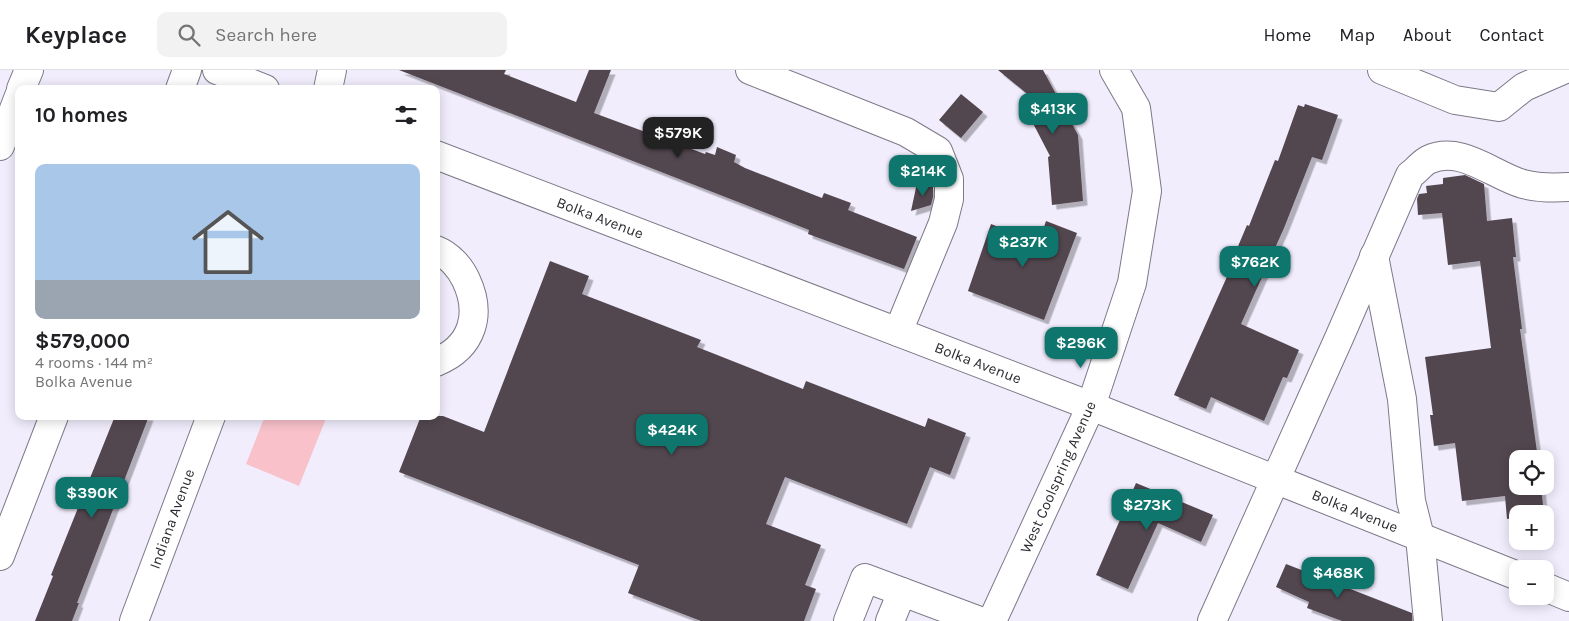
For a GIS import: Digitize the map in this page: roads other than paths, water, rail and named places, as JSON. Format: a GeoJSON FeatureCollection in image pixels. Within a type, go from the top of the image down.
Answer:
{"type":"FeatureCollection","features":[{"type":"Feature","properties":{"kind":"street"},"geometry":{"type":"LineString","coordinates":[[23,85],[28,70]]}},
{"type":"Feature","properties":{"kind":"street"},"geometry":{"type":"LineString","coordinates":[[181,85],[187,70]]}},
{"type":"Feature","properties":{"kind":"street"},"geometry":{"type":"LineString","coordinates":[[217,70],[255,85]]}},
{"type":"Feature","properties":{"kind":"street"},"geometry":{"type":"LineString","coordinates":[[329,85],[332,70]]}},
{"type":"Feature","properties":{"kind":"street"},"geometry":{"type":"LineString","coordinates":[[750,70],[906,132],[938,151],[950,178],[949,199],[943,223],[898,332]]}},
{"type":"Feature","properties":{"kind":"street","name":"West Coolspring Avenue"},"geometry":{"type":"LineString","coordinates":[[992,621],[1091,406],[1132,283],[1147,191],[1136,108],[1114,70]]}},
{"type":"Feature","properties":{"kind":"street"},"geometry":{"type":"LineString","coordinates":[[1382,70],[1455,100],[1499,107],[1518,78],[1563,70]]}},
{"type":"Feature","properties":{"kind":"street"},"geometry":{"type":"LineString","coordinates":[[0,146],[15,107]]}},
{"type":"Feature","properties":{"kind":"street","name":"Bolka Avenue"},"geometry":{"type":"LineString","coordinates":[[440,157],[1091,406],[1509,572]]}},
{"type":"Feature","properties":{"kind":"street"},"geometry":{"type":"LineString","coordinates":[[1212,621],[1410,175],[1428,160],[1444,157],[1463,158],[1522,184],[1548,188],[1569,186]]}},
{"type":"Feature","properties":{"kind":"street"},"geometry":{"type":"LineString","coordinates":[[440,252],[445,254],[462,272],[471,291],[475,308],[472,324],[464,344],[449,357],[440,360]]}},
{"type":"Feature","properties":{"kind":"street"},"geometry":{"type":"LineString","coordinates":[[1374,256],[1402,399],[1411,501],[1420,537],[1428,621]]}},
{"type":"Feature","properties":{"kind":"street"},"geometry":{"type":"LineString","coordinates":[[0,556],[52,420]]}},
{"type":"Feature","properties":{"kind":"street","name":"Indiana Avenue"},"geometry":{"type":"LineString","coordinates":[[134,621],[209,420]]}},
{"type":"Feature","properties":{"kind":"street"},"geometry":{"type":"LineString","coordinates":[[848,621],[865,578],[980,621]]}},
{"type":"Feature","properties":{"kind":"street"},"geometry":{"type":"LineString","coordinates":[[1554,591],[1569,597]]}},
{"type":"Feature","properties":{"kind":"street"},"geometry":{"type":"LineString","coordinates":[[890,621],[902,592]]}}]}
